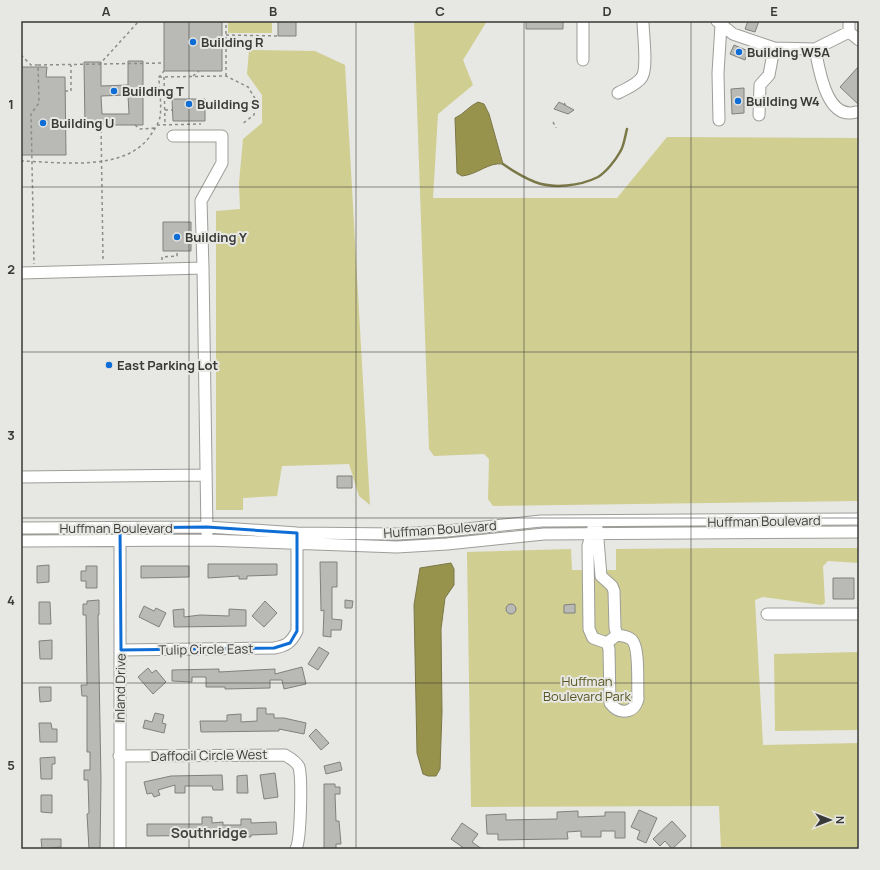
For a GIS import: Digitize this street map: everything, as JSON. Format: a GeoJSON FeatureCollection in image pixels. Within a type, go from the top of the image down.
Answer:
{"type":"FeatureCollection","features":[{"type":"Feature","properties":{"kind":"street"},"geometry":{"type":"LineString","coordinates":[[583,21],[583,60]]}},
{"type":"Feature","properties":{"kind":"street"},"geometry":{"type":"LineString","coordinates":[[618,93],[634,84],[642,77],[644,65],[643,21]]}},
{"type":"Feature","properties":{"kind":"street"},"geometry":{"type":"LineString","coordinates":[[719,23],[733,34],[774,48],[815,49],[849,27],[859,40]]}},
{"type":"Feature","properties":{"kind":"street"},"geometry":{"type":"LineString","coordinates":[[719,23],[719,120]]}},
{"type":"Feature","properties":{"kind":"street"},"geometry":{"type":"LineString","coordinates":[[758,115],[760,85],[769,75],[774,48]]}},
{"type":"Feature","properties":{"kind":"street"},"geometry":{"type":"LineString","coordinates":[[815,49],[828,98],[843,112],[849,114],[856,112]]}},
{"type":"Feature","properties":{"kind":"street"},"geometry":{"type":"LineString","coordinates":[[173,136],[222,136],[222,163],[201,201],[207,540]]}},
{"type":"Feature","properties":{"kind":"street"},"geometry":{"type":"LineString","coordinates":[[21,273],[203,268]]}},
{"type":"Feature","properties":{"kind":"street"},"geometry":{"type":"LineString","coordinates":[[21,477],[205,475]]}},
{"type":"Feature","properties":{"kind":"street"},"geometry":{"type":"LineString","coordinates":[[596,520],[595,534],[601,574],[606,582],[612,586],[614,591],[615,628],[617,635]]}},
{"type":"Feature","properties":{"kind":"street","name":"Huffman Boulevard"},"geometry":{"type":"LineString","coordinates":[[21,528],[207,527],[297,533],[398,534],[447,531],[541,521],[859,520]]}},
{"type":"Feature","properties":{"kind":"street","name":"Inland Drive"},"geometry":{"type":"LineString","coordinates":[[120,528],[120,849]]}},
{"type":"Feature","properties":{"kind":"street","name":"Huffman Boulevard"},"geometry":{"type":"LineString","coordinates":[[21,541],[207,540],[397,547],[446,544],[544,534],[859,532]]}},
{"type":"Feature","properties":{"kind":"street"},"geometry":{"type":"LineString","coordinates":[[297,533],[297,544]]}},
{"type":"Feature","properties":{"kind":"street"},"geometry":{"type":"LineString","coordinates":[[595,534],[588,546],[589,629],[593,638],[607,643]]}},
{"type":"Feature","properties":{"kind":"street","name":"Tulip Circle East"},"geometry":{"type":"LineString","coordinates":[[121,650],[274,648],[285,646],[290,643],[297,631],[297,544]]}},
{"type":"Feature","properties":{"kind":"street"},"geometry":{"type":"LineString","coordinates":[[588,590],[597,581],[606,582]]}},
{"type":"Feature","properties":{"kind":"street"},"geometry":{"type":"LineString","coordinates":[[767,614],[859,614]]}},
{"type":"Feature","properties":{"kind":"street"},"geometry":{"type":"LineString","coordinates":[[607,643],[617,635]]}},
{"type":"Feature","properties":{"kind":"street"},"geometry":{"type":"LineString","coordinates":[[607,643],[609,649],[610,703],[615,710],[624,712],[631,710],[636,705],[638,699],[636,649],[633,641],[629,638],[617,635]]}},
{"type":"Feature","properties":{"kind":"street","name":"Daffodil Circle West"},"geometry":{"type":"LineString","coordinates":[[119,756],[285,755],[296,763],[300,774],[300,836],[296,849]]}},
{"type":"Feature","properties":{"kind":"path"},"geometry":{"type":"LineString","coordinates":[[98,65],[139,21]]}},
{"type":"Feature","properties":{"kind":"path"},"geometry":{"type":"LineString","coordinates":[[226,21],[226,76]]}},
{"type":"Feature","properties":{"kind":"path"},"geometry":{"type":"LineString","coordinates":[[226,36],[278,36]]}},
{"type":"Feature","properties":{"kind":"path"},"geometry":{"type":"LineString","coordinates":[[21,55],[31,66],[164,63]]}},
{"type":"Feature","properties":{"kind":"path"},"geometry":{"type":"LineString","coordinates":[[34,266],[31,114],[40,104],[38,65]]}},
{"type":"Feature","properties":{"kind":"path"},"geometry":{"type":"LineString","coordinates":[[65,90],[71,91],[71,65]]}},
{"type":"Feature","properties":{"kind":"path"},"geometry":{"type":"LineString","coordinates":[[21,161],[102,162],[123,157],[134,152],[149,138],[160,117],[159,77],[164,71]]}},
{"type":"Feature","properties":{"kind":"path"},"geometry":{"type":"LineString","coordinates":[[193,76],[199,71]]}},
{"type":"Feature","properties":{"kind":"path"},"geometry":{"type":"LineString","coordinates":[[159,77],[226,76],[248,87],[256,100],[254,115],[242,124]]}},
{"type":"Feature","properties":{"kind":"path"},"geometry":{"type":"LineString","coordinates":[[164,77],[165,124]]}},
{"type":"Feature","properties":{"kind":"path"},"geometry":{"type":"LineString","coordinates":[[564,103],[567,108]]}},
{"type":"Feature","properties":{"kind":"path"},"geometry":{"type":"LineString","coordinates":[[165,110],[172,110]]}},
{"type":"Feature","properties":{"kind":"path"},"geometry":{"type":"LineString","coordinates":[[553,122],[556,128]]}},
{"type":"Feature","properties":{"kind":"path"},"geometry":{"type":"LineString","coordinates":[[102,124],[103,265]]}},
{"type":"Feature","properties":{"kind":"path"},"geometry":{"type":"LineString","coordinates":[[157,124],[201,124]]}},
{"type":"Feature","properties":{"kind":"path"},"geometry":{"type":"LineString","coordinates":[[136,125],[140,129],[155,128]]}},
{"type":"Feature","properties":{"kind":"highlighted area"},"geometry":{"type":"Polygon","coordinates":[[[207,527],[297,533],[297,631],[290,643],[274,648],[121,650],[120,528],[207,527]]]}},
{"type":"Feature","properties":{"kind":"green space"},"geometry":{"type":"Polygon","coordinates":[[[228,21],[272,21],[272,33],[228,33],[228,21]]]}},
{"type":"Feature","properties":{"kind":"green space"},"geometry":{"type":"Polygon","coordinates":[[[414,21],[487,21],[463,60],[473,85],[438,114],[433,198],[617,198],[667,137],[859,138],[859,501],[493,506],[488,499],[489,459],[484,454],[434,456],[429,449],[414,21]]]}},
{"type":"Feature","properties":{"kind":"green space"},"geometry":{"type":"Polygon","coordinates":[[[249,50],[315,51],[345,65],[370,505],[359,496],[349,464],[282,466],[277,496],[243,498],[243,510],[216,510],[216,211],[240,209],[239,183],[243,139],[262,123],[262,95],[247,74],[249,50]]]}},
{"type":"Feature","properties":{"kind":"green space","name":"Huffman Boulevard Park"},"geometry":{"type":"Polygon","coordinates":[[[859,548],[859,563],[828,561],[823,566],[825,603],[822,605],[763,597],[755,600],[763,745],[859,743],[859,849],[721,849],[719,806],[471,807],[467,552],[571,549],[572,570],[616,570],[616,549],[859,548]]]}},
{"type":"Feature","properties":{"kind":"green space"},"geometry":{"type":"Polygon","coordinates":[[[859,652],[859,730],[775,731],[774,654],[859,652]]]}},
{"type":"Feature","properties":{"kind":"shaded area"},"geometry":{"type":"Polygon","coordinates":[[[478,102],[484,104],[489,114],[503,164],[488,166],[468,175],[462,176],[457,173],[455,118],[478,102]]]}},
{"type":"Feature","properties":{"kind":"shaded area"},"geometry":{"type":"Polygon","coordinates":[[[451,563],[454,569],[454,585],[445,598],[441,629],[442,712],[440,769],[436,776],[428,776],[423,774],[417,753],[414,605],[420,568],[451,563]]]}},
{"type":"Feature","properties":{"kind":"building","name":"Building R"},"geometry":{"type":"Polygon","coordinates":[[[164,21],[222,21],[222,71],[164,71],[164,21]]]}},
{"type":"Feature","properties":{"kind":"building"},"geometry":{"type":"Polygon","coordinates":[[[278,21],[296,21],[296,36],[278,36],[278,21]]]}},
{"type":"Feature","properties":{"kind":"building"},"geometry":{"type":"Polygon","coordinates":[[[526,21],[563,21],[563,29],[526,29],[526,21]]]}},
{"type":"Feature","properties":{"kind":"building"},"geometry":{"type":"Polygon","coordinates":[[[748,21],[759,21],[755,32],[745,29],[748,21]]]}},
{"type":"Feature","properties":{"kind":"building","name":"Building W5A"},"geometry":{"type":"Polygon","coordinates":[[[734,45],[748,51],[745,60],[730,54],[734,45]]]}},
{"type":"Feature","properties":{"kind":"building","name":"Building T"},"geometry":{"type":"Polygon","coordinates":[[[128,61],[143,61],[143,125],[85,125],[84,62],[101,62],[101,86],[128,85],[128,61]],[[128,95],[101,96],[102,114],[129,114],[128,95]]]}},
{"type":"Feature","properties":{"kind":"building"},"geometry":{"type":"Polygon","coordinates":[[[859,66],[859,105],[840,87],[859,66]]]}},
{"type":"Feature","properties":{"kind":"building","name":"Building U"},"geometry":{"type":"Polygon","coordinates":[[[21,67],[47,67],[46,77],[65,77],[66,155],[21,155],[21,67]]]}},
{"type":"Feature","properties":{"kind":"building","name":"Building W4"},"geometry":{"type":"Polygon","coordinates":[[[744,88],[744,113],[732,114],[731,89],[744,88]]]}},
{"type":"Feature","properties":{"kind":"building","name":"Building S"},"geometry":{"type":"Polygon","coordinates":[[[172,99],[205,99],[205,121],[173,121],[172,99]]]}},
{"type":"Feature","properties":{"kind":"building"},"geometry":{"type":"Polygon","coordinates":[[[559,102],[574,110],[568,114],[554,109],[559,102]]]}},
{"type":"Feature","properties":{"kind":"building","name":"Building Y"},"geometry":{"type":"Polygon","coordinates":[[[163,222],[191,222],[191,251],[163,251],[163,222]]]}},
{"type":"Feature","properties":{"kind":"building"},"geometry":{"type":"Polygon","coordinates":[[[337,476],[352,476],[352,488],[337,488],[337,476]]]}},
{"type":"Feature","properties":{"kind":"building"},"geometry":{"type":"Polygon","coordinates":[[[320,562],[337,562],[337,587],[332,587],[332,619],[342,620],[341,630],[331,630],[331,637],[323,636],[324,610],[321,611],[320,562]]]}},
{"type":"Feature","properties":{"kind":"building"},"geometry":{"type":"Polygon","coordinates":[[[208,564],[277,564],[277,575],[247,576],[247,579],[239,579],[239,576],[208,578],[208,564]]]}},
{"type":"Feature","properties":{"kind":"building"},"geometry":{"type":"Polygon","coordinates":[[[49,565],[49,582],[37,583],[37,566],[49,565]]]}},
{"type":"Feature","properties":{"kind":"building"},"geometry":{"type":"Polygon","coordinates":[[[86,566],[97,566],[97,588],[86,588],[86,581],[81,581],[81,571],[86,571],[86,566]]]}},
{"type":"Feature","properties":{"kind":"building"},"geometry":{"type":"Polygon","coordinates":[[[141,566],[189,566],[189,577],[141,578],[141,566]]]}},
{"type":"Feature","properties":{"kind":"building"},"geometry":{"type":"Polygon","coordinates":[[[833,578],[854,578],[854,599],[833,599],[833,578]]]}},
{"type":"Feature","properties":{"kind":"building"},"geometry":{"type":"Polygon","coordinates":[[[99,600],[101,780],[100,849],[89,849],[87,814],[89,813],[88,780],[84,780],[84,770],[90,770],[90,752],[87,752],[87,696],[82,696],[81,685],[87,685],[86,615],[83,615],[83,604],[87,604],[87,601],[99,600]]]}},
{"type":"Feature","properties":{"kind":"building"},"geometry":{"type":"Polygon","coordinates":[[[345,600],[353,601],[352,608],[345,608],[345,600]]]}},
{"type":"Feature","properties":{"kind":"building"},"geometry":{"type":"Polygon","coordinates":[[[265,601],[277,613],[264,627],[252,616],[265,601]]]}},
{"type":"Feature","properties":{"kind":"building"},"geometry":{"type":"Polygon","coordinates":[[[39,602],[50,602],[51,624],[39,624],[39,602]]]}},
{"type":"Feature","properties":{"kind":"building"},"geometry":{"type":"Polygon","coordinates":[[[509,604],[513,604],[515,605],[515,613],[509,614],[506,611],[506,607],[509,604]]]}},
{"type":"Feature","properties":{"kind":"building"},"geometry":{"type":"Polygon","coordinates":[[[575,604],[575,613],[564,613],[564,605],[575,604]]]}},
{"type":"Feature","properties":{"kind":"building"},"geometry":{"type":"Polygon","coordinates":[[[144,606],[154,611],[156,608],[166,613],[159,627],[139,617],[144,606]]]}},
{"type":"Feature","properties":{"kind":"building"},"geometry":{"type":"Polygon","coordinates":[[[184,609],[184,617],[200,615],[229,616],[229,609],[246,610],[246,626],[174,627],[173,610],[184,609]]]}},
{"type":"Feature","properties":{"kind":"building"},"geometry":{"type":"Polygon","coordinates":[[[52,640],[52,659],[40,659],[39,641],[52,640]]]}},
{"type":"Feature","properties":{"kind":"building"},"geometry":{"type":"Polygon","coordinates":[[[319,647],[329,653],[318,670],[308,664],[319,647]]]}},
{"type":"Feature","properties":{"kind":"building"},"geometry":{"type":"Polygon","coordinates":[[[302,667],[306,684],[284,689],[282,680],[270,680],[270,688],[225,689],[225,687],[206,687],[206,677],[192,677],[192,682],[172,681],[172,670],[219,669],[219,672],[275,669],[275,674],[302,667]]]}},
{"type":"Feature","properties":{"kind":"building"},"geometry":{"type":"Polygon","coordinates":[[[148,668],[152,673],[156,670],[166,682],[153,694],[138,677],[148,668]]]}},
{"type":"Feature","properties":{"kind":"building"},"geometry":{"type":"Polygon","coordinates":[[[39,687],[51,687],[51,701],[40,702],[39,687]]]}},
{"type":"Feature","properties":{"kind":"building"},"geometry":{"type":"Polygon","coordinates":[[[257,708],[266,708],[266,714],[274,714],[274,718],[284,718],[306,723],[304,734],[279,729],[279,731],[201,732],[200,721],[227,721],[227,715],[241,714],[241,722],[257,721],[257,708]]]}},
{"type":"Feature","properties":{"kind":"building"},"geometry":{"type":"Polygon","coordinates":[[[155,713],[164,715],[162,723],[166,724],[164,733],[143,728],[145,720],[152,722],[155,713]]]}},
{"type":"Feature","properties":{"kind":"building"},"geometry":{"type":"Polygon","coordinates":[[[39,723],[51,723],[52,729],[57,729],[57,742],[40,742],[39,723]]]}},
{"type":"Feature","properties":{"kind":"building"},"geometry":{"type":"Polygon","coordinates":[[[316,729],[329,743],[321,750],[309,736],[316,729]]]}},
{"type":"Feature","properties":{"kind":"building"},"geometry":{"type":"Polygon","coordinates":[[[55,757],[55,764],[52,764],[52,779],[41,779],[40,758],[55,757]]]}},
{"type":"Feature","properties":{"kind":"building"},"geometry":{"type":"Polygon","coordinates":[[[340,762],[342,770],[326,774],[324,766],[340,762]]]}},
{"type":"Feature","properties":{"kind":"building"},"geometry":{"type":"Polygon","coordinates":[[[275,773],[278,797],[264,799],[260,775],[275,773]]]}},
{"type":"Feature","properties":{"kind":"building"},"geometry":{"type":"Polygon","coordinates":[[[222,775],[223,790],[213,790],[212,786],[185,786],[185,793],[175,793],[175,785],[158,790],[160,795],[154,797],[152,793],[147,794],[144,782],[171,776],[222,775]]]}},
{"type":"Feature","properties":{"kind":"building"},"geometry":{"type":"Polygon","coordinates":[[[247,775],[248,793],[237,793],[237,776],[247,775]]]}},
{"type":"Feature","properties":{"kind":"building"},"geometry":{"type":"Polygon","coordinates":[[[324,784],[335,784],[335,787],[340,787],[340,794],[335,794],[336,821],[339,821],[341,844],[336,844],[336,849],[324,849],[324,784]]]}},
{"type":"Feature","properties":{"kind":"building"},"geometry":{"type":"Polygon","coordinates":[[[41,795],[52,795],[52,813],[41,812],[41,795]]]}},
{"type":"Feature","properties":{"kind":"building"},"geometry":{"type":"Polygon","coordinates":[[[639,810],[657,818],[646,843],[637,839],[640,831],[631,827],[639,810]]]}},
{"type":"Feature","properties":{"kind":"building"},"geometry":{"type":"Polygon","coordinates":[[[578,811],[578,817],[605,816],[605,812],[625,812],[625,838],[615,838],[615,831],[601,831],[601,837],[581,837],[581,831],[567,832],[568,839],[498,840],[498,834],[487,834],[486,815],[506,814],[506,820],[557,819],[557,812],[578,811]]]}},
{"type":"Feature","properties":{"kind":"building"},"geometry":{"type":"Polygon","coordinates":[[[202,817],[212,817],[212,823],[223,822],[223,825],[241,825],[241,819],[251,819],[251,823],[276,822],[277,834],[251,835],[251,837],[230,835],[147,836],[147,824],[202,824],[202,817]]]}},
{"type":"Feature","properties":{"kind":"building"},"geometry":{"type":"Polygon","coordinates":[[[672,821],[686,836],[672,849],[665,841],[660,846],[653,839],[672,821]]]}},
{"type":"Feature","properties":{"kind":"building"},"geometry":{"type":"Polygon","coordinates":[[[462,823],[478,834],[472,842],[482,849],[465,849],[451,839],[462,823]]]}},
{"type":"Feature","properties":{"kind":"building"},"geometry":{"type":"Polygon","coordinates":[[[41,839],[61,839],[61,847],[42,849],[41,839]]]}},
{"type":"Feature","properties":{"kind":"waterway"},"geometry":{"type":"LineString","coordinates":[[503,164],[522,176],[542,184],[566,186],[583,183],[598,177],[616,159],[621,150],[627,129]]}},
{"type":"Feature","properties":{"kind":"place","name":"Building R"},"geometry":{"type":"Point","coordinates":[193,42]}},
{"type":"Feature","properties":{"kind":"place","name":"Building W5A"},"geometry":{"type":"Point","coordinates":[739,52]}},
{"type":"Feature","properties":{"kind":"place","name":"Building T"},"geometry":{"type":"Point","coordinates":[114,91]}},
{"type":"Feature","properties":{"kind":"place","name":"Building W4"},"geometry":{"type":"Point","coordinates":[738,101]}},
{"type":"Feature","properties":{"kind":"place","name":"Building S"},"geometry":{"type":"Point","coordinates":[189,104]}},
{"type":"Feature","properties":{"kind":"place","name":"Building U"},"geometry":{"type":"Point","coordinates":[43,123]}},
{"type":"Feature","properties":{"kind":"place","name":"Building Y"},"geometry":{"type":"Point","coordinates":[177,237]}},
{"type":"Feature","properties":{"kind":"place","name":"East Parking Lot"},"geometry":{"type":"Point","coordinates":[109,365]}},
{"type":"Feature","properties":{"kind":"district","name":"Southridge"},"geometry":{"type":"Point","coordinates":[209,832]}}]}
